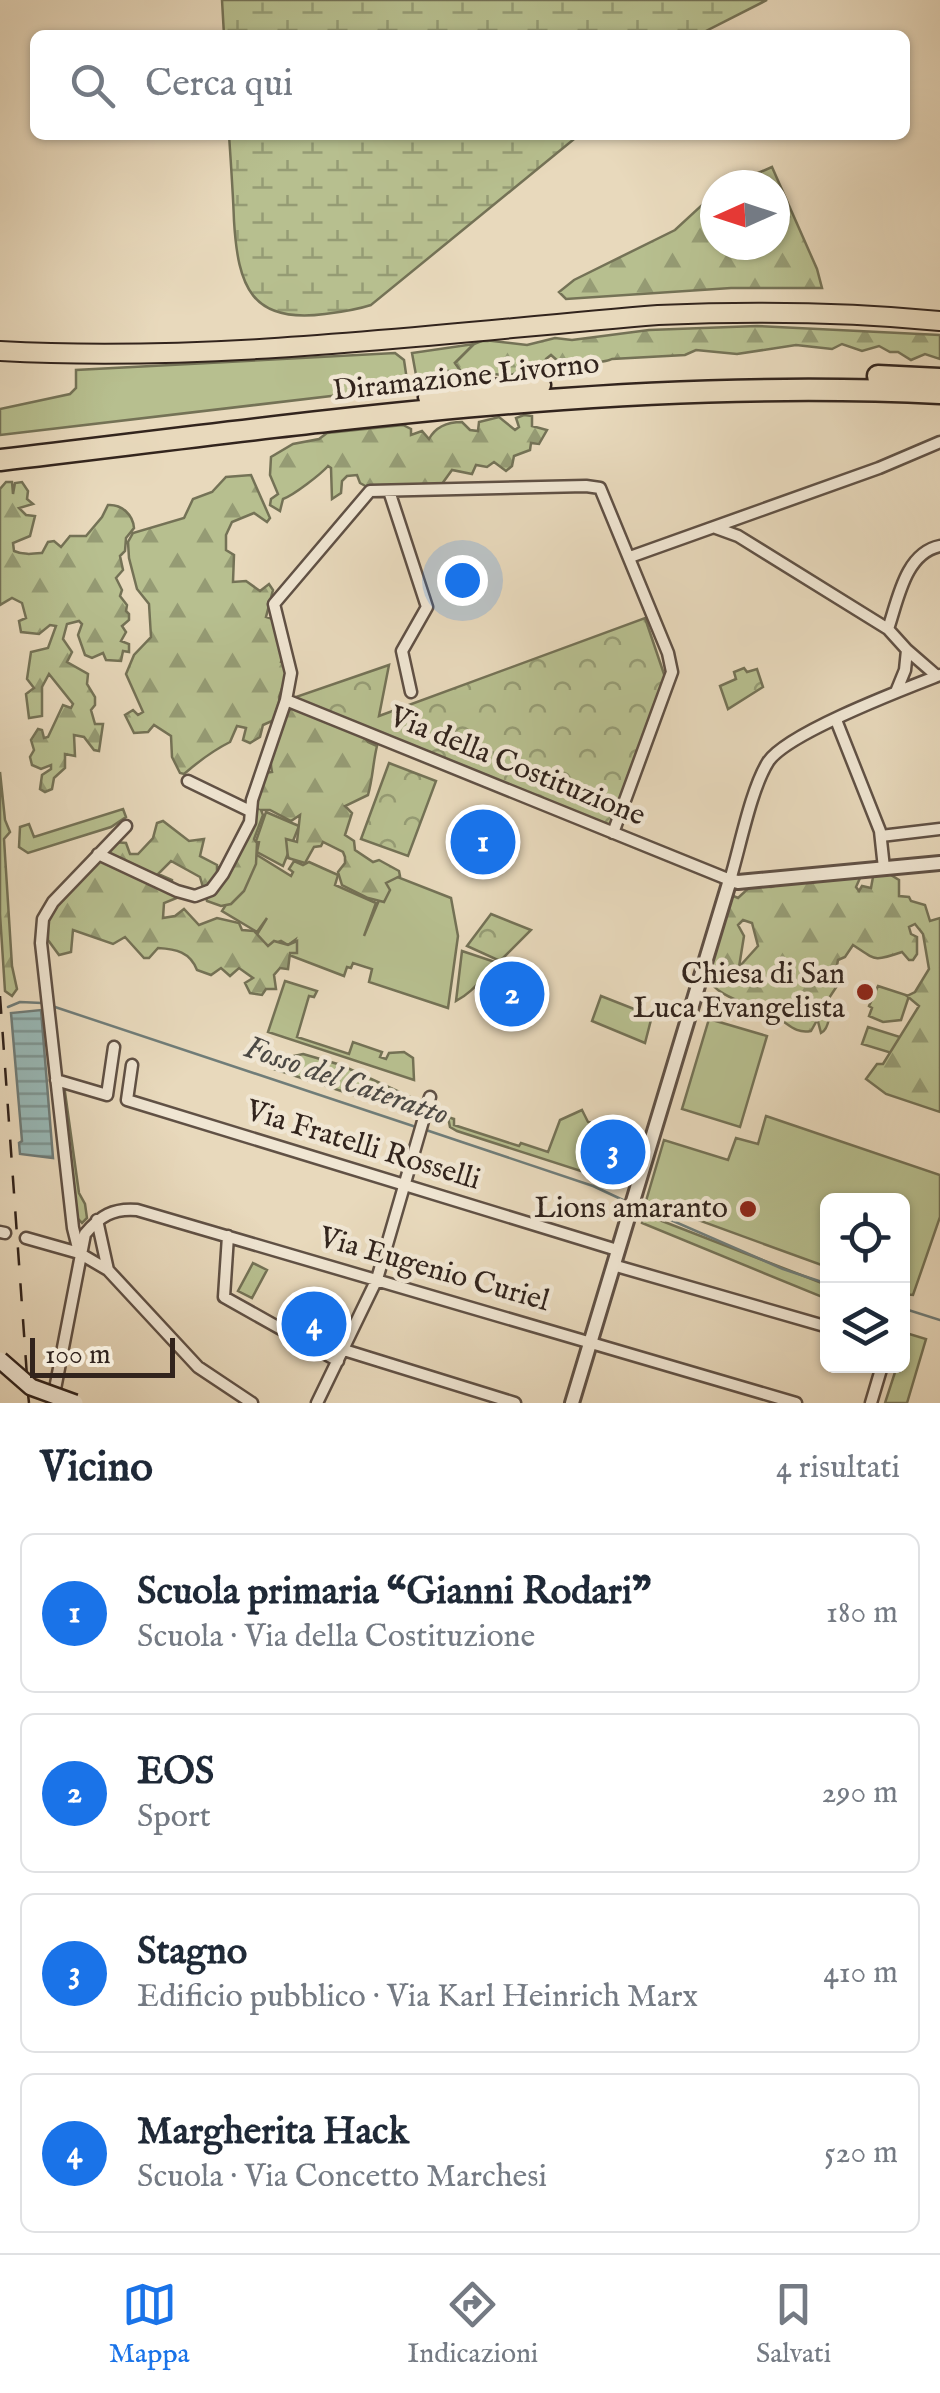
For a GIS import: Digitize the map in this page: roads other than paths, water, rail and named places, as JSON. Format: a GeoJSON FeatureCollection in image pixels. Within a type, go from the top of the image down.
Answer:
{"type":"FeatureCollection","features":[{"type":"Feature","properties":{"kind":"highway"},"geometry":{"type":"LineString","coordinates":[[0,351],[226,351],[715,320],[940,325]]}},
{"type":"Feature","properties":{"kind":"highway"},"geometry":{"type":"LineString","coordinates":[[0,362],[242,358],[492,333]]}},
{"type":"Feature","properties":{"kind":"highway","name":"Diramazione Livorno"},"geometry":{"type":"LineString","coordinates":[[0,446],[716,376],[940,379]]}},
{"type":"Feature","properties":{"kind":"highway","name":"Diramazione Livorno"},"geometry":{"type":"LineString","coordinates":[[0,460],[496,396],[736,389],[940,393]]}},
{"type":"Feature","properties":{"kind":"main road"},"geometry":{"type":"LineString","coordinates":[[0,1360],[32,1387],[75,1403]]}},
{"type":"Feature","properties":{"kind":"street"},"geometry":{"type":"LineString","coordinates":[[630,557],[879,468],[940,442]]}},
{"type":"Feature","properties":{"kind":"street"},"geometry":{"type":"LineString","coordinates":[[98,854],[177,892],[195,896],[211,890],[250,822],[250,811],[286,700],[291,674],[274,604],[370,492],[389,490],[595,486],[604,496],[668,653],[672,672],[612,834]]}},
{"type":"Feature","properties":{"kind":"street"},"geometry":{"type":"LineString","coordinates":[[389,490],[427,608],[402,651],[411,692]]}},
{"type":"Feature","properties":{"kind":"street"},"geometry":{"type":"LineString","coordinates":[[734,520],[738,536]]}},
{"type":"Feature","properties":{"kind":"street"},"geometry":{"type":"LineString","coordinates":[[572,1403],[769,762],[780,749],[836,720],[938,676],[888,629],[738,536],[715,528]]}},
{"type":"Feature","properties":{"kind":"street"},"geometry":{"type":"LineString","coordinates":[[888,629],[912,565],[930,548],[940,546]]}},
{"type":"Feature","properties":{"kind":"street"},"geometry":{"type":"LineString","coordinates":[[896,693],[905,670],[907,650]]}},
{"type":"Feature","properties":{"kind":"street","name":"Via della Costituzione"},"geometry":{"type":"LineString","coordinates":[[286,700],[730,880]]}},
{"type":"Feature","properties":{"kind":"street"},"geometry":{"type":"LineString","coordinates":[[836,720],[881,836],[884,868]]}},
{"type":"Feature","properties":{"kind":"street"},"geometry":{"type":"LineString","coordinates":[[188,781],[250,811]]}},
{"type":"Feature","properties":{"kind":"street"},"geometry":{"type":"LineString","coordinates":[[79,1254],[41,943],[44,920],[53,902],[126,826]]}},
{"type":"Feature","properties":{"kind":"street"},"geometry":{"type":"LineString","coordinates":[[881,836],[940,830]]}},
{"type":"Feature","properties":{"kind":"street"},"geometry":{"type":"LineString","coordinates":[[730,880],[940,863]]}},
{"type":"Feature","properties":{"kind":"street"},"geometry":{"type":"LineString","coordinates":[[56,1080],[107,1095],[114,1047]]}},
{"type":"Feature","properties":{"kind":"street","name":"Via Fratelli Rosselli"},"geometry":{"type":"LineString","coordinates":[[132,1066],[128,1100],[617,1250]]}},
{"type":"Feature","properties":{"kind":"street"},"geometry":{"type":"LineString","coordinates":[[317,1403],[378,1279],[430,1097]]}},
{"type":"Feature","properties":{"kind":"street","name":"Via Eugenio Curiel"},"geometry":{"type":"LineString","coordinates":[[97,1220],[113,1211],[137,1210],[796,1403]]}},
{"type":"Feature","properties":{"kind":"street"},"geometry":{"type":"LineString","coordinates":[[55,1389],[79,1254],[85,1234],[97,1220]]}},
{"type":"Feature","properties":{"kind":"street"},"geometry":{"type":"LineString","coordinates":[[97,1220],[108,1270]]}},
{"type":"Feature","properties":{"kind":"street"},"geometry":{"type":"LineString","coordinates":[[228,1236],[224,1297],[341,1356],[516,1403]]}},
{"type":"Feature","properties":{"kind":"street"},"geometry":{"type":"LineString","coordinates":[[26,1238],[79,1254],[108,1270],[198,1368],[252,1403]]}},
{"type":"Feature","properties":{"kind":"street"},"geometry":{"type":"LineString","coordinates":[[613,1265],[820,1325]]}},
{"type":"Feature","properties":{"kind":"street"},"geometry":{"type":"LineString","coordinates":[[871,1403],[880,1373]]}},
{"type":"Feature","properties":{"kind":"water"},"geometry":{"type":"Polygon","coordinates":[[[41,1010],[53,1158],[20,1154],[19,1143],[22,1141],[11,1013],[41,1010]]]}},
{"type":"Feature","properties":{"kind":"waterway","name":"Fosso del Cateratto"},"geometry":{"type":"LineString","coordinates":[[8,1007],[20,1002],[42,1003]]}},
{"type":"Feature","properties":{"kind":"waterway","name":"Fosso del Cateratto"},"geometry":{"type":"LineString","coordinates":[[55,1007],[419,1128]]}},
{"type":"Feature","properties":{"kind":"waterway","name":"Fosso del Cateratto"},"geometry":{"type":"LineString","coordinates":[[426,1130],[593,1186],[623,1200]]}},
{"type":"Feature","properties":{"kind":"waterway","name":"Fosso del Cateratto"},"geometry":{"type":"LineString","coordinates":[[641,1207],[783,1269],[825,1283]]}},
{"type":"Feature","properties":{"kind":"waterway","name":"Fosso del Cateratto"},"geometry":{"type":"LineString","coordinates":[[910,1311],[940,1320]]}},
{"type":"Feature","properties":{"kind":"railway"},"geometry":{"type":"LineString","coordinates":[[0,996],[27,1376]]}},
{"type":"Feature","properties":{"kind":"railway"},"geometry":{"type":"LineString","coordinates":[[28,1394],[29,1403]]}},
{"type":"Feature","properties":{"kind":"place","name":"Scuola primaria “Gianni Rodari”"},"geometry":{"type":"Point","coordinates":[483,842]}},
{"type":"Feature","properties":{"kind":"place","name":"Chiesa di San Luca Evangelista"},"geometry":{"type":"Point","coordinates":[865,992]}},
{"type":"Feature","properties":{"kind":"place","name":"EOS"},"geometry":{"type":"Point","coordinates":[512,994]}},
{"type":"Feature","properties":{"kind":"place","name":"Stagno"},"geometry":{"type":"Point","coordinates":[613,1152]}},
{"type":"Feature","properties":{"kind":"place","name":"Lions amaranto"},"geometry":{"type":"Point","coordinates":[748,1209]}},
{"type":"Feature","properties":{"kind":"place","name":"Margherita Hack"},"geometry":{"type":"Point","coordinates":[314,1324]}}]}
